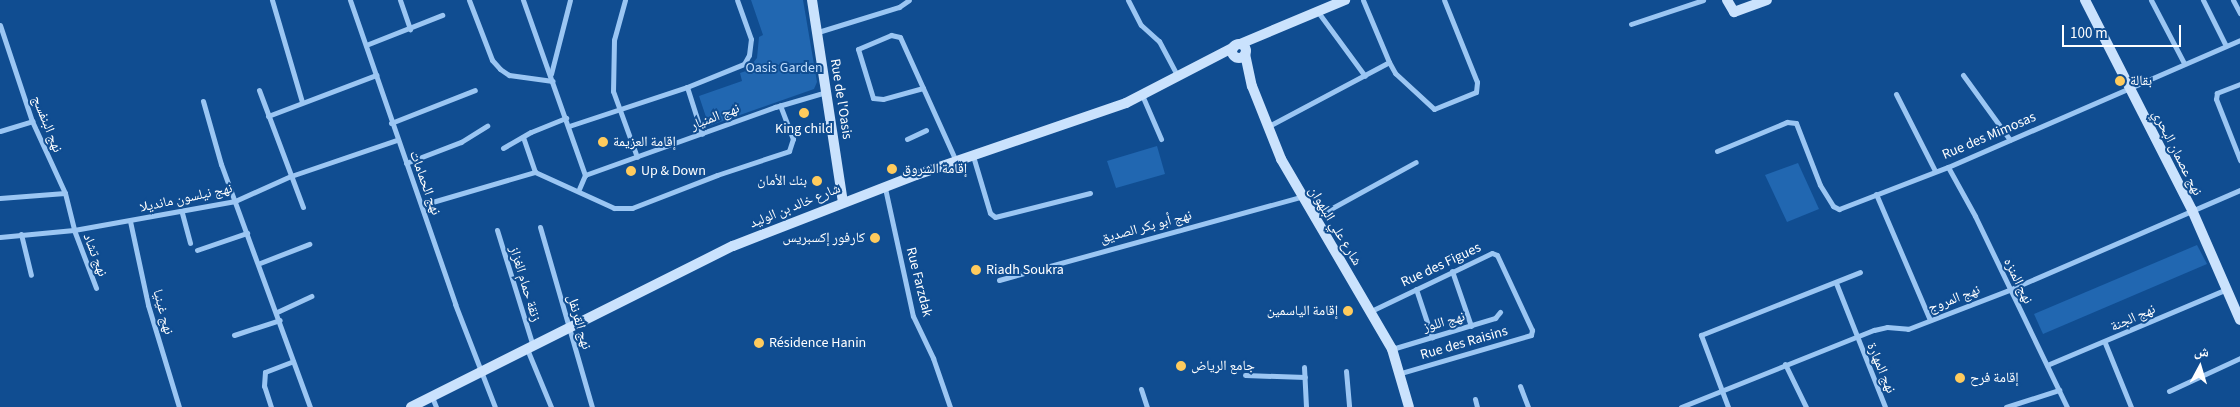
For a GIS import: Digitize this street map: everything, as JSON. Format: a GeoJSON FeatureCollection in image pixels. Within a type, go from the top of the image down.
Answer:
{"type":"FeatureCollection","features":[{"type":"Feature","properties":{"kind":"street"},"geometry":{"type":"LineString","coordinates":[[272,0],[302,102]]}},
{"type":"Feature","properties":{"kind":"street","name":"نهج الحمامات"},"geometry":{"type":"LineString","coordinates":[[350,0],[391,123],[422,205],[480,373],[496,407]]}},
{"type":"Feature","properties":{"kind":"street"},"geometry":{"type":"LineString","coordinates":[[400,0],[410,29]]}},
{"type":"Feature","properties":{"kind":"street"},"geometry":{"type":"LineString","coordinates":[[469,0],[492,60],[500,69],[509,75],[554,81]]}},
{"type":"Feature","properties":{"kind":"street"},"geometry":{"type":"LineString","coordinates":[[523,0],[554,81],[585,175],[579,189]]}},
{"type":"Feature","properties":{"kind":"street"},"geometry":{"type":"LineString","coordinates":[[551,75],[570,0]]}},
{"type":"Feature","properties":{"kind":"street"},"geometry":{"type":"LineString","coordinates":[[569,126],[687,87],[744,64],[749,55],[751,39],[737,0]]}},
{"type":"Feature","properties":{"kind":"street","name":"Rue de l'Oasis"},"geometry":{"type":"LineString","coordinates":[[812,0],[842,202]]}},
{"type":"Feature","properties":{"kind":"street"},"geometry":{"type":"LineString","coordinates":[[818,32],[899,7],[909,0]]}},
{"type":"Feature","properties":{"kind":"street"},"geometry":{"type":"LineString","coordinates":[[1128,0],[1141,25],[1159,41],[1179,78]]}},
{"type":"Feature","properties":{"kind":"street"},"geometry":{"type":"LineString","coordinates":[[1364,0],[1395,73],[1434,109],[1476,92],[1477,82],[1444,0]]}},
{"type":"Feature","properties":{"kind":"street"},"geometry":{"type":"LineString","coordinates":[[1679,0],[1682,7]]}},
{"type":"Feature","properties":{"kind":"street"},"geometry":{"type":"LineString","coordinates":[[1631,24],[1703,0]]}},
{"type":"Feature","properties":{"kind":"street"},"geometry":{"type":"LineString","coordinates":[[1727,0],[1734,12],[1767,0]]}},
{"type":"Feature","properties":{"kind":"street","name":"نهج عصمان البحري"},"geometry":{"type":"LineString","coordinates":[[2085,0],[2192,210],[2240,320]]}},
{"type":"Feature","properties":{"kind":"street"},"geometry":{"type":"LineString","coordinates":[[2151,0],[2184,63]]}},
{"type":"Feature","properties":{"kind":"street"},"geometry":{"type":"LineString","coordinates":[[2204,0],[2226,46]]}},
{"type":"Feature","properties":{"kind":"street"},"geometry":{"type":"LineString","coordinates":[[2233,0],[2240,13]]}},
{"type":"Feature","properties":{"kind":"street"},"geometry":{"type":"LineString","coordinates":[[623,1],[614,40],[613,91],[637,157]]}},
{"type":"Feature","properties":{"kind":"street","name":"شارع خالد بن الوليد"},"geometry":{"type":"LineString","coordinates":[[411,407],[434,402],[480,373],[733,246],[842,202],[973,155],[1089,117],[1142,96],[1203,64],[1236,51],[1274,30],[1340,1]]}},
{"type":"Feature","properties":{"kind":"street"},"geometry":{"type":"LineString","coordinates":[[1318,12],[1365,76]]}},
{"type":"Feature","properties":{"kind":"street"},"geometry":{"type":"LineString","coordinates":[[366,45],[442,15]]}},
{"type":"Feature","properties":{"kind":"street","name":"نهج البنفسج"},"geometry":{"type":"LineString","coordinates":[[0,25],[3,48],[32,121],[65,194],[74,230]]}},
{"type":"Feature","properties":{"kind":"street","name":"شارع خالد بن الوليد"},"geometry":{"type":"LineString","coordinates":[[1246,54],[1274,30]]}},
{"type":"Feature","properties":{"kind":"street"},"geometry":{"type":"LineString","coordinates":[[923,88],[883,98],[873,98],[858,49],[891,35],[900,37],[956,161]]}},
{"type":"Feature","properties":{"kind":"street","name":"Rue des Mimosas"},"geometry":{"type":"LineString","coordinates":[[1717,151],[1792,121],[1796,122],[1820,185],[1833,206],[1843,208],[1948,167],[2240,40]]}},
{"type":"Feature","properties":{"kind":"street"},"geometry":{"type":"LineString","coordinates":[[1236,51],[1246,54]]}},
{"type":"Feature","properties":{"kind":"street"},"geometry":{"type":"LineString","coordinates":[[1236,51],[1252,86]]}},
{"type":"Feature","properties":{"kind":"street","name":"شارع علي البلهوان"},"geometry":{"type":"LineString","coordinates":[[1246,54],[1252,86],[1267,127],[1300,197],[1371,311],[1392,349],[1401,373],[1409,407]]}},
{"type":"Feature","properties":{"kind":"street"},"geometry":{"type":"LineString","coordinates":[[1267,127],[1389,62]]}},
{"type":"Feature","properties":{"kind":"street"},"geometry":{"type":"LineString","coordinates":[[268,116],[376,75]]}},
{"type":"Feature","properties":{"kind":"street"},"geometry":{"type":"LineString","coordinates":[[1963,75],[2010,140]]}},
{"type":"Feature","properties":{"kind":"street"},"geometry":{"type":"LineString","coordinates":[[2240,84],[2217,93],[2216,99],[2240,160]]}},
{"type":"Feature","properties":{"kind":"street"},"geometry":{"type":"LineString","coordinates":[[687,87],[702,134]]}},
{"type":"Feature","properties":{"kind":"street"},"geometry":{"type":"LineString","coordinates":[[259,90],[303,207]]}},
{"type":"Feature","properties":{"kind":"street"},"geometry":{"type":"LineString","coordinates":[[391,123],[475,90]]}},
{"type":"Feature","properties":{"kind":"street","name":"نهج المنيار"},"geometry":{"type":"LineString","coordinates":[[585,175],[780,105],[826,92]]}},
{"type":"Feature","properties":{"kind":"street"},"geometry":{"type":"LineString","coordinates":[[1896,94],[1935,171]]}},
{"type":"Feature","properties":{"kind":"street"},"geometry":{"type":"LineString","coordinates":[[1142,96],[1161,139]]}},
{"type":"Feature","properties":{"kind":"street"},"geometry":{"type":"LineString","coordinates":[[204,101],[235,201],[260,263],[292,361],[310,407]]}},
{"type":"Feature","properties":{"kind":"street"},"geometry":{"type":"LineString","coordinates":[[422,205],[534,172],[579,189],[614,208],[632,208],[717,175],[789,151],[793,139],[780,105]]}},
{"type":"Feature","properties":{"kind":"street"},"geometry":{"type":"LineString","coordinates":[[504,148],[522,137],[566,118]]}},
{"type":"Feature","properties":{"kind":"street"},"geometry":{"type":"LineString","coordinates":[[0,131],[32,121]]}},
{"type":"Feature","properties":{"kind":"street"},"geometry":{"type":"LineString","coordinates":[[406,163],[461,142],[487,126]]}},
{"type":"Feature","properties":{"kind":"street"},"geometry":{"type":"LineString","coordinates":[[907,139],[926,130]]}},
{"type":"Feature","properties":{"kind":"street"},"geometry":{"type":"LineString","coordinates":[[522,137],[534,172]]}},
{"type":"Feature","properties":{"kind":"street","name":"نهج نيلسون مانديلا"},"geometry":{"type":"LineString","coordinates":[[0,237],[74,230],[182,213],[235,201],[291,176],[397,140]]}},
{"type":"Feature","properties":{"kind":"street"},"geometry":{"type":"LineString","coordinates":[[973,155],[990,213],[995,217],[1090,193]]}},
{"type":"Feature","properties":{"kind":"street"},"geometry":{"type":"LineString","coordinates":[[1314,219],[1416,162]]}},
{"type":"Feature","properties":{"kind":"street","name":"نهج المنزه"},"geometry":{"type":"LineString","coordinates":[[1948,167],[1975,216],[2067,407]]}},
{"type":"Feature","properties":{"kind":"street","name":"Rue Farzdak"},"geometry":{"type":"LineString","coordinates":[[884,188],[913,316],[933,358],[950,407]]}},
{"type":"Feature","properties":{"kind":"street","name":"نهج المروج"},"geometry":{"type":"LineString","coordinates":[[1681,407],[1785,364],[1883,327],[1908,329],[2009,290],[2240,190]]}},
{"type":"Feature","properties":{"kind":"street"},"geometry":{"type":"LineString","coordinates":[[0,198],[65,194]]}},
{"type":"Feature","properties":{"kind":"street"},"geometry":{"type":"LineString","coordinates":[[1876,194],[1930,320]]}},
{"type":"Feature","properties":{"kind":"street","name":"نهج أبو بكر الصديق"},"geometry":{"type":"LineString","coordinates":[[999,280],[1300,197]]}},
{"type":"Feature","properties":{"kind":"street"},"geometry":{"type":"LineString","coordinates":[[182,213],[190,244]]}},
{"type":"Feature","properties":{"kind":"street","name":"نهج غينيا"},"geometry":{"type":"LineString","coordinates":[[130,221],[148,305],[179,407]]}},
{"type":"Feature","properties":{"kind":"street","name":"نهج القرنفل"},"geometry":{"type":"LineString","coordinates":[[540,227],[592,407]]}},
{"type":"Feature","properties":{"kind":"street","name":"نهج تشاد"},"geometry":{"type":"LineString","coordinates":[[74,230],[96,288]]}},
{"type":"Feature","properties":{"kind":"street","name":"زنقة حمام الغزاز"},"geometry":{"type":"LineString","coordinates":[[497,230],[530,347],[551,407]]}},
{"type":"Feature","properties":{"kind":"street"},"geometry":{"type":"LineString","coordinates":[[21,234],[31,275]]}},
{"type":"Feature","properties":{"kind":"street"},"geometry":{"type":"LineString","coordinates":[[197,250],[247,234]]}},
{"type":"Feature","properties":{"kind":"street"},"geometry":{"type":"LineString","coordinates":[[260,263],[309,244]]}},
{"type":"Feature","properties":{"kind":"street","name":"Rue des Figues"},"geometry":{"type":"LineString","coordinates":[[1371,311],[1492,253],[1497,255],[1533,332]]}},
{"type":"Feature","properties":{"kind":"street"},"geometry":{"type":"LineString","coordinates":[[1452,271],[1471,326]]}},
{"type":"Feature","properties":{"kind":"street"},"geometry":{"type":"LineString","coordinates":[[1728,407],[1720,390],[1701,335],[1860,272]]}},
{"type":"Feature","properties":{"kind":"street","name":"نهج المهارة"},"geometry":{"type":"LineString","coordinates":[[1836,283],[1885,407]]}},
{"type":"Feature","properties":{"kind":"street"},"geometry":{"type":"LineString","coordinates":[[1416,289],[1432,337]]}},
{"type":"Feature","properties":{"kind":"street","name":"نهج الجنة"},"geometry":{"type":"LineString","coordinates":[[2047,365],[2105,343],[2227,289]]}},
{"type":"Feature","properties":{"kind":"street"},"geometry":{"type":"LineString","coordinates":[[277,312],[312,296]]}},
{"type":"Feature","properties":{"kind":"street","name":"نهج اللوز"},"geometry":{"type":"LineString","coordinates":[[1392,349],[1495,318],[1500,312]]}},
{"type":"Feature","properties":{"kind":"street"},"geometry":{"type":"LineString","coordinates":[[234,335],[280,320]]}},
{"type":"Feature","properties":{"kind":"street","name":"Rue des Raisins"},"geometry":{"type":"LineString","coordinates":[[1401,373],[1533,332]]}},
{"type":"Feature","properties":{"kind":"street"},"geometry":{"type":"LineString","coordinates":[[2105,343],[2131,407]]}},
{"type":"Feature","properties":{"kind":"street"},"geometry":{"type":"LineString","coordinates":[[2169,390],[2240,358]]}},
{"type":"Feature","properties":{"kind":"street"},"geometry":{"type":"LineString","coordinates":[[271,407],[264,386],[265,372],[292,361]]}},
{"type":"Feature","properties":{"kind":"street"},"geometry":{"type":"LineString","coordinates":[[1785,364],[1806,407]]}},
{"type":"Feature","properties":{"kind":"street"},"geometry":{"type":"LineString","coordinates":[[1304,367],[1306,407]]}},
{"type":"Feature","properties":{"kind":"street"},"geometry":{"type":"LineString","coordinates":[[1346,372],[1349,407]]}},
{"type":"Feature","properties":{"kind":"street"},"geometry":{"type":"LineString","coordinates":[[1245,375],[1305,377]]}},
{"type":"Feature","properties":{"kind":"street"},"geometry":{"type":"LineString","coordinates":[[1520,386],[1528,407]]}},
{"type":"Feature","properties":{"kind":"street"},"geometry":{"type":"LineString","coordinates":[[1142,390],[1147,407]]}},
{"type":"Feature","properties":{"kind":"street"},"geometry":{"type":"LineString","coordinates":[[2006,407],[2058,390]]}},
{"type":"Feature","properties":{"kind":"street"},"geometry":{"type":"LineString","coordinates":[[1475,399],[1477,407]]}},
{"type":"Feature","properties":{"kind":"green space","name":"Oasis Garden"},"geometry":{"type":"Polygon","coordinates":[[[751,0],[803,0],[817,82],[814,89],[709,126],[699,96],[742,81],[740,73],[746,71],[757,58],[759,37],[763,35],[751,0]]]}},
{"type":"Feature","properties":{"kind":"green space"},"geometry":{"type":"Polygon","coordinates":[[[1157,146],[1165,174],[1116,188],[1107,161],[1157,146]]]}},
{"type":"Feature","properties":{"kind":"green space"},"geometry":{"type":"Polygon","coordinates":[[[1798,163],[1819,209],[1787,222],[1765,175],[1798,163]]]}},
{"type":"Feature","properties":{"kind":"green space"},"geometry":{"type":"Polygon","coordinates":[[[2197,245],[2207,264],[2043,334],[2034,314],[2197,245]]]}},
{"type":"Feature","properties":{"kind":"place","name":"بقالة"},"geometry":{"type":"Point","coordinates":[2120,81]}},
{"type":"Feature","properties":{"kind":"place","name":"King child"},"geometry":{"type":"Point","coordinates":[804,113]}},
{"type":"Feature","properties":{"kind":"place","name":"إقامة العزيمة"},"geometry":{"type":"Point","coordinates":[603,142]}},
{"type":"Feature","properties":{"kind":"place","name":"إقامة الشروق"},"geometry":{"type":"Point","coordinates":[892,169]}},
{"type":"Feature","properties":{"kind":"place","name":"Up & Down"},"geometry":{"type":"Point","coordinates":[631,171]}},
{"type":"Feature","properties":{"kind":"place","name":"بنك الأمان"},"geometry":{"type":"Point","coordinates":[817,181]}},
{"type":"Feature","properties":{"kind":"place","name":"كارفور إكسبريس"},"geometry":{"type":"Point","coordinates":[875,238]}},
{"type":"Feature","properties":{"kind":"place","name":"Riadh Soukra"},"geometry":{"type":"Point","coordinates":[976,270]}},
{"type":"Feature","properties":{"kind":"place","name":"إقامة الياسمين"},"geometry":{"type":"Point","coordinates":[1348,311]}},
{"type":"Feature","properties":{"kind":"place","name":"Résidence Hanin"},"geometry":{"type":"Point","coordinates":[759,343]}},
{"type":"Feature","properties":{"kind":"place","name":"جامع الرياض"},"geometry":{"type":"Point","coordinates":[1181,366]}},
{"type":"Feature","properties":{"kind":"place","name":"إقامة فرح"},"geometry":{"type":"Point","coordinates":[1960,378]}}]}
